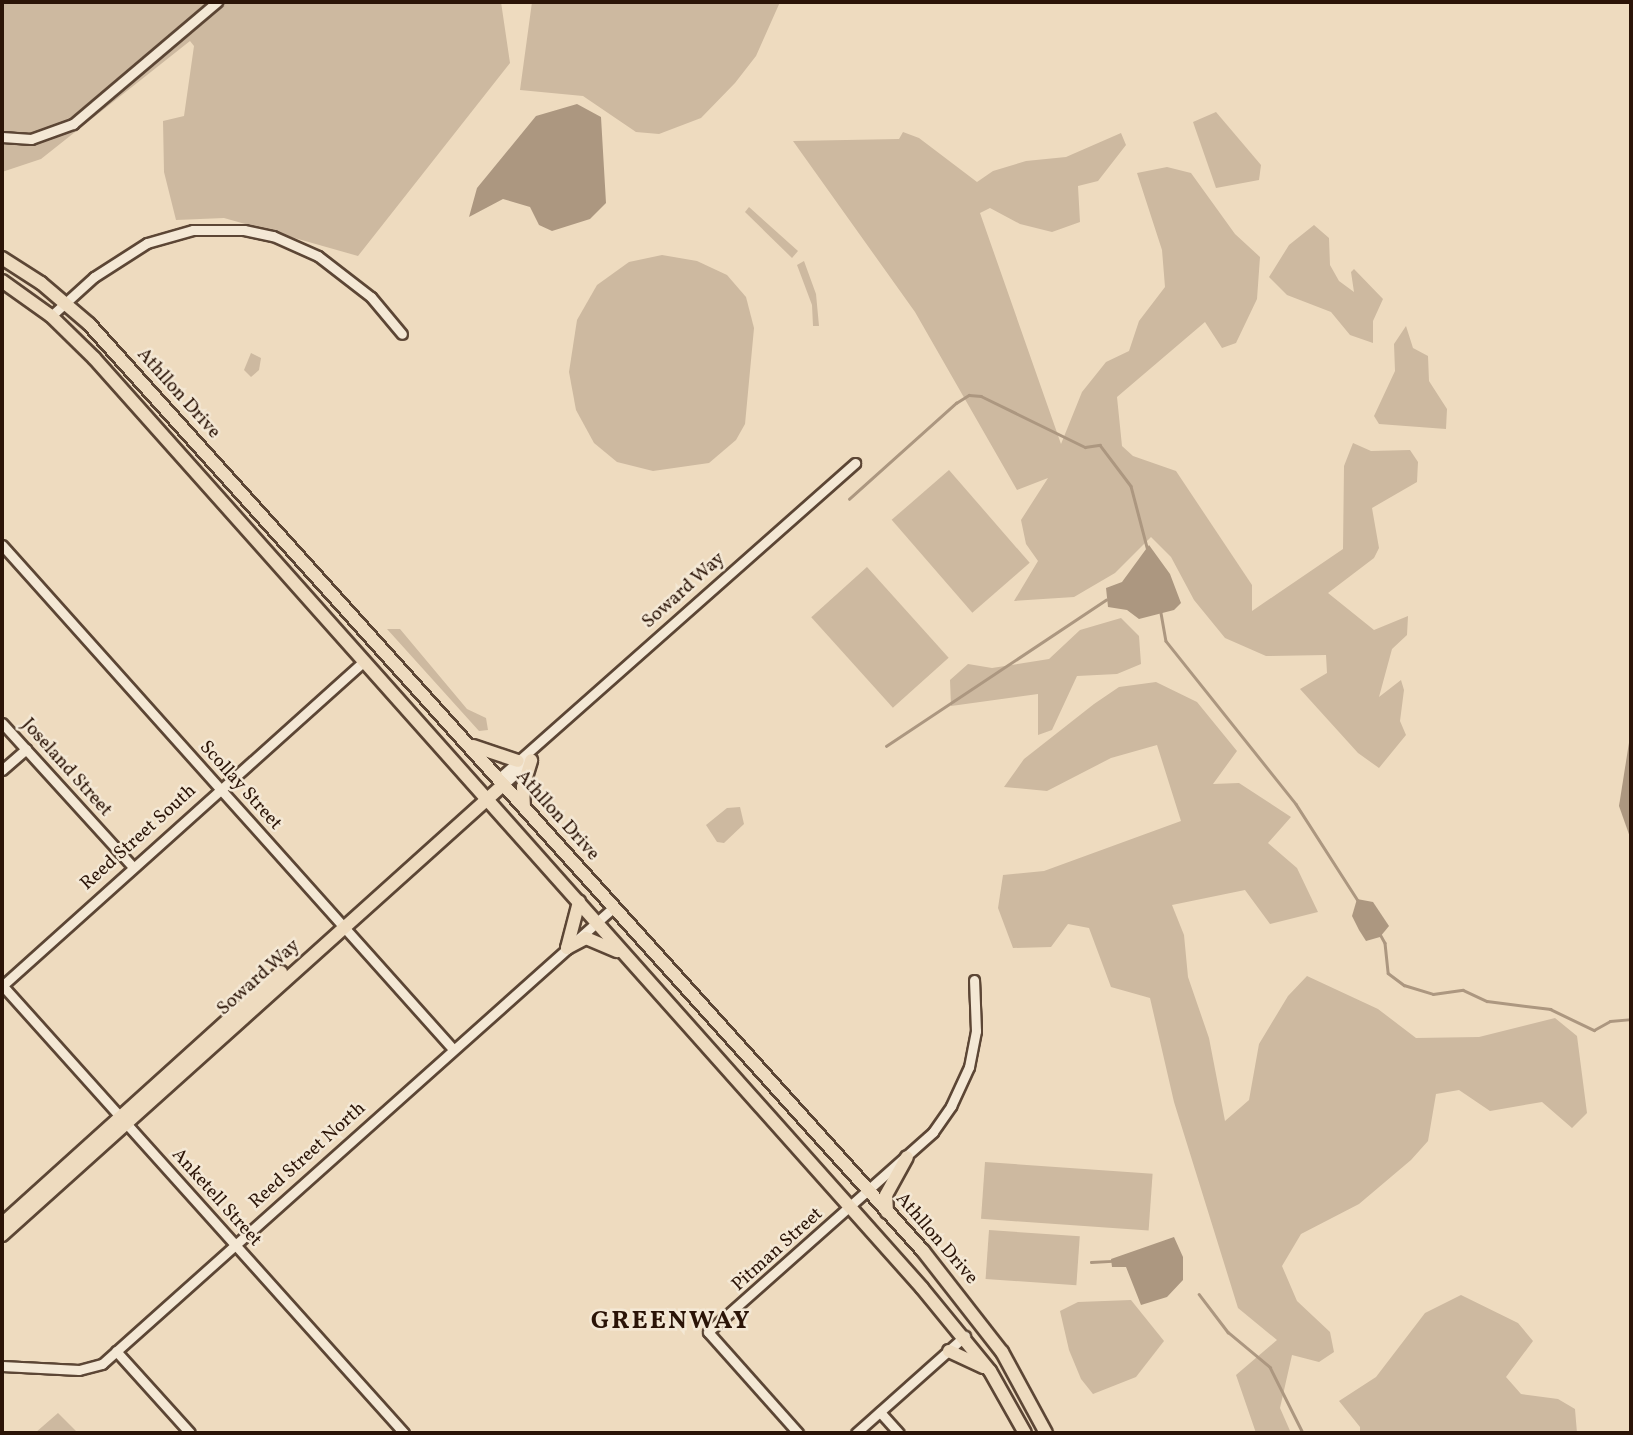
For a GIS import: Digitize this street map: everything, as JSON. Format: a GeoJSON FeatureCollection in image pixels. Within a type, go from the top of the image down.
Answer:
{"type":"FeatureCollection","features":[{"type":"Feature","properties":{"kind":"main road","name":"Athllon Drive"},"geometry":{"type":"LineString","coordinates":[[2,258],[66,302],[869,1191],[941,1273],[1002,1352],[1046,1433]]}},
{"type":"Feature","properties":{"kind":"main road","name":"Athllon Drive"},"geometry":{"type":"LineString","coordinates":[[2,281],[51,316],[94,358],[965,1336],[990,1371],[1025,1433]]}},
{"type":"Feature","properties":{"kind":"main road"},"geometry":{"type":"LineString","coordinates":[[342,605],[367,642],[364,661]]}},
{"type":"Feature","properties":{"kind":"main road"},"geometry":{"type":"LineString","coordinates":[[364,661],[372,655],[382,656],[401,671]]}},
{"type":"Feature","properties":{"kind":"main road"},"geometry":{"type":"LineString","coordinates":[[466,743],[524,761],[524,808]]}},
{"type":"Feature","properties":{"kind":"main road","name":"Soward Way"},"geometry":{"type":"LineString","coordinates":[[2,1224],[123,1120],[501,782]]}},
{"type":"Feature","properties":{"kind":"main road"},"geometry":{"type":"LineString","coordinates":[[566,948],[579,902]]}},
{"type":"Feature","properties":{"kind":"main road"},"geometry":{"type":"LineString","coordinates":[[566,948],[586,938],[595,939],[629,959]]}},
{"type":"Feature","properties":{"kind":"main road","name":"Soward Way"},"geometry":{"type":"LineString","coordinates":[[2,1235],[123,1120]]}},
{"type":"Feature","properties":{"kind":"main road"},"geometry":{"type":"LineString","coordinates":[[887,1212],[886,1195],[907,1157]]}},
{"type":"Feature","properties":{"kind":"main road"},"geometry":{"type":"LineString","coordinates":[[941,1273],[968,1318],[965,1336],[984,1335],[1002,1352]]}},
{"type":"Feature","properties":{"kind":"main road"},"geometry":{"type":"LineString","coordinates":[[948,1351],[990,1371]]}},
{"type":"Feature","properties":{"kind":"street"},"geometry":{"type":"LineString","coordinates":[[2,138],[31,139],[73,124],[217,2]]}},
{"type":"Feature","properties":{"kind":"street"},"geometry":{"type":"LineString","coordinates":[[51,316],[111,265],[147,243],[193,230],[244,230],[273,236],[318,256],[371,297],[402,334]]}},
{"type":"Feature","properties":{"kind":"street","name":"Soward Way"},"geometry":{"type":"LineString","coordinates":[[501,782],[855,463]]}},
{"type":"Feature","properties":{"kind":"street","name":"Scollay Street"},"geometry":{"type":"LineString","coordinates":[[2,545],[453,1049]]}},
{"type":"Feature","properties":{"kind":"street","name":"Reed Street South"},"geometry":{"type":"LineString","coordinates":[[2,986],[364,661]]}},
{"type":"Feature","properties":{"kind":"street","name":"Joseland Street"},"geometry":{"type":"LineString","coordinates":[[2,723],[133,867]]}},
{"type":"Feature","properties":{"kind":"street"},"geometry":{"type":"LineString","coordinates":[[2,770],[26,749]]}},
{"type":"Feature","properties":{"kind":"street","name":"Reed Street North"},"geometry":{"type":"LineString","coordinates":[[2,1366],[88,1370],[116,1351],[614,907]]}},
{"type":"Feature","properties":{"kind":"street","name":"Pitman Street"},"geometry":{"type":"LineString","coordinates":[[798,1433],[708,1332],[907,1157],[951,1106],[969,1067],[976,1031],[974,980]]}},
{"type":"Feature","properties":{"kind":"street","name":"Anketell Street"},"geometry":{"type":"LineString","coordinates":[[2,986],[404,1433]]}},
{"type":"Feature","properties":{"kind":"street"},"geometry":{"type":"LineString","coordinates":[[856,1433],[965,1336]]}},
{"type":"Feature","properties":{"kind":"street"},"geometry":{"type":"LineString","coordinates":[[116,1351],[190,1433]]}},
{"type":"Feature","properties":{"kind":"street"},"geometry":{"type":"LineString","coordinates":[[880,1412],[899,1433]]}},
{"type":"Feature","properties":{"kind":"shaded area"},"geometry":{"type":"Polygon","coordinates":[[[2,2],[501,2],[510,63],[358,256],[224,218],[176,220],[164,172],[163,121],[184,116],[194,46],[190,41],[41,159],[2,172],[2,2]]]}},
{"type":"Feature","properties":{"kind":"shaded area"},"geometry":{"type":"Polygon","coordinates":[[[532,2],[780,2],[756,56],[735,83],[701,118],[659,134],[636,132],[583,96],[520,90],[532,2]]]}},
{"type":"Feature","properties":{"kind":"shaded area"},"geometry":{"type":"Polygon","coordinates":[[[577,104],[601,117],[606,203],[590,219],[552,231],[539,225],[530,207],[503,199],[469,217],[477,188],[536,116],[577,104]]]}},
{"type":"Feature","properties":{"kind":"shaded area"},"geometry":{"type":"Polygon","coordinates":[[[1216,112],[1261,165],[1259,180],[1216,188],[1193,122],[1216,112]]]}},
{"type":"Feature","properties":{"kind":"shaded area"},"geometry":{"type":"Polygon","coordinates":[[[903,132],[919,138],[977,182],[993,171],[1026,161],[1066,157],[1121,133],[1126,145],[1098,181],[1078,186],[1080,222],[1052,232],[1020,224],[990,208],[980,213],[1061,444],[1082,392],[1106,362],[1129,351],[1139,321],[1165,287],[1162,250],[1137,173],[1167,167],[1191,173],[1235,234],[1260,257],[1257,299],[1236,343],[1222,348],[1205,322],[1117,397],[1122,446],[1133,456],[1176,471],[1252,585],[1252,611],[1343,549],[1344,466],[1353,443],[1371,451],[1410,450],[1418,462],[1417,482],[1372,508],[1379,548],[1374,558],[1328,593],[1374,630],[1408,616],[1407,635],[1392,649],[1379,697],[1401,680],[1404,690],[1400,721],[1406,735],[1379,768],[1358,753],[1300,689],[1327,673],[1326,655],[1266,656],[1225,638],[1194,600],[1171,557],[1151,537],[1115,573],[1074,597],[1014,601],[1038,561],[1026,544],[1021,520],[1048,478],[1017,490],[915,312],[793,141],[899,139],[903,132]]]}},
{"type":"Feature","properties":{"kind":"shaded area"},"geometry":{"type":"Polygon","coordinates":[[[749,207],[798,251],[792,258],[745,212],[749,207]]]}},
{"type":"Feature","properties":{"kind":"shaded area"},"geometry":{"type":"Polygon","coordinates":[[[1314,225],[1329,238],[1330,265],[1339,281],[1354,292],[1351,272],[1354,269],[1383,299],[1373,321],[1373,343],[1350,335],[1331,312],[1287,295],[1269,277],[1289,245],[1314,225]]]}},
{"type":"Feature","properties":{"kind":"shaded area"},"geometry":{"type":"Polygon","coordinates":[[[662,255],[697,261],[727,275],[746,297],[754,328],[745,424],[736,440],[709,463],[653,471],[617,462],[594,443],[576,410],[569,372],[577,320],[597,285],[629,262],[662,255]]]}},
{"type":"Feature","properties":{"kind":"shaded area"},"geometry":{"type":"Polygon","coordinates":[[[804,261],[816,294],[819,326],[813,326],[812,305],[797,265],[804,261]]]}},
{"type":"Feature","properties":{"kind":"shaded area"},"geometry":{"type":"Polygon","coordinates":[[[1406,326],[1413,348],[1428,356],[1429,381],[1447,409],[1446,429],[1379,424],[1374,416],[1395,371],[1394,344],[1406,326]]]}},
{"type":"Feature","properties":{"kind":"shaded area"},"geometry":{"type":"Polygon","coordinates":[[[251,353],[261,358],[259,370],[251,377],[244,370],[251,353]]]}},
{"type":"Feature","properties":{"kind":"shaded area"},"geometry":{"type":"Polygon","coordinates":[[[949,470],[1030,563],[972,613],[892,520],[949,470]]]}},
{"type":"Feature","properties":{"kind":"shaded area"},"geometry":{"type":"Polygon","coordinates":[[[1149,545],[1170,574],[1181,603],[1174,610],[1139,619],[1127,610],[1108,607],[1106,588],[1122,582],[1149,545]]]}},
{"type":"Feature","properties":{"kind":"shaded area"},"geometry":{"type":"Polygon","coordinates":[[[867,567],[949,658],[893,708],[811,617],[867,567]]]}},
{"type":"Feature","properties":{"kind":"shaded area"},"geometry":{"type":"Polygon","coordinates":[[[1121,618],[1139,636],[1141,664],[1117,674],[1077,676],[1052,730],[1038,735],[1038,694],[951,706],[950,680],[968,664],[992,668],[1049,659],[1080,630],[1121,618]]]}},
{"type":"Feature","properties":{"kind":"shaded area"},"geometry":{"type":"Polygon","coordinates":[[[387,629],[400,629],[467,709],[486,718],[488,730],[479,731],[387,629]]]}},
{"type":"Feature","properties":{"kind":"shaded area"},"geometry":{"type":"Polygon","coordinates":[[[1156,682],[1197,702],[1237,751],[1213,784],[1239,783],[1291,817],[1268,843],[1297,868],[1318,912],[1270,924],[1245,890],[1172,905],[1184,935],[1188,977],[1209,1038],[1225,1121],[1249,1100],[1259,1044],[1288,996],[1307,976],[1378,1009],[1416,1038],[1479,1037],[1555,1018],[1577,1036],[1587,1113],[1572,1128],[1542,1102],[1490,1111],[1459,1090],[1436,1094],[1428,1141],[1411,1160],[1359,1204],[1301,1234],[1282,1266],[1297,1301],[1330,1332],[1334,1352],[1319,1362],[1292,1355],[1280,1408],[1291,1433],[1256,1433],[1236,1375],[1277,1340],[1238,1308],[1174,1102],[1150,998],[1111,987],[1089,928],[1068,924],[1051,947],[1013,948],[998,908],[1003,875],[1044,871],[1181,821],[1157,745],[1111,758],[1047,791],[1004,787],[1024,759],[1094,704],[1119,687],[1156,682]]]}},
{"type":"Feature","properties":{"kind":"shaded area"},"geometry":{"type":"Polygon","coordinates":[[[1631,730],[1631,840],[1619,806],[1631,730]]]}},
{"type":"Feature","properties":{"kind":"shaded area"},"geometry":{"type":"Polygon","coordinates":[[[740,807],[744,824],[724,843],[717,842],[706,825],[727,808],[740,807]]]}},
{"type":"Feature","properties":{"kind":"shaded area"},"geometry":{"type":"Polygon","coordinates":[[[1357,899],[1373,902],[1389,926],[1380,937],[1366,941],[1359,930],[1352,916],[1357,899]]]}},
{"type":"Feature","properties":{"kind":"shaded area"},"geometry":{"type":"Polygon","coordinates":[[[985,1162],[1153,1174],[1149,1231],[981,1219],[985,1162]]]}},
{"type":"Feature","properties":{"kind":"shaded area"},"geometry":{"type":"Polygon","coordinates":[[[989,1230],[1080,1236],[1076,1285],[986,1279],[989,1230]]]}},
{"type":"Feature","properties":{"kind":"shaded area"},"geometry":{"type":"Polygon","coordinates":[[[1174,1237],[1183,1257],[1183,1280],[1167,1297],[1141,1305],[1126,1267],[1112,1267],[1111,1259],[1174,1237]]]}},
{"type":"Feature","properties":{"kind":"shaded area"},"geometry":{"type":"Polygon","coordinates":[[[1461,1295],[1518,1323],[1533,1341],[1506,1377],[1521,1394],[1558,1399],[1575,1409],[1577,1433],[1360,1433],[1360,1427],[1339,1401],[1376,1377],[1425,1313],[1461,1295]]]}},
{"type":"Feature","properties":{"kind":"shaded area"},"geometry":{"type":"Polygon","coordinates":[[[1131,1300],[1164,1341],[1136,1377],[1093,1394],[1081,1379],[1069,1350],[1060,1311],[1078,1302],[1131,1300]]]}},
{"type":"Feature","properties":{"kind":"shaded area"},"geometry":{"type":"Polygon","coordinates":[[[58,1413],[78,1433],[35,1433],[58,1413]]]}},
{"type":"Feature","properties":{"kind":"waterway"},"geometry":{"type":"LineString","coordinates":[[849,499],[956,403],[969,395],[981,396],[1085,447],[1100,445],[1131,486],[1148,551]]}},
{"type":"Feature","properties":{"kind":"waterway"},"geometry":{"type":"LineString","coordinates":[[886,746],[1106,600]]}},
{"type":"Feature","properties":{"kind":"waterway"},"geometry":{"type":"LineString","coordinates":[[1161,613],[1166,641],[1296,804],[1359,902]]}},
{"type":"Feature","properties":{"kind":"waterway"},"geometry":{"type":"LineString","coordinates":[[1380,934],[1385,943],[1388,973],[1404,985],[1433,994],[1463,990],[1487,1001],[1550,1009],[1594,1030],[1610,1021],[1631,1019]]}},
{"type":"Feature","properties":{"kind":"waterway"},"geometry":{"type":"LineString","coordinates":[[1091,1262],[1112,1261]]}},
{"type":"Feature","properties":{"kind":"waterway"},"geometry":{"type":"LineString","coordinates":[[1199,1294],[1228,1332],[1270,1367],[1303,1433]]}},
{"type":"Feature","properties":{"kind":"district","name":"GREENWAY"},"geometry":{"type":"Point","coordinates":[671,1322]}}]}
